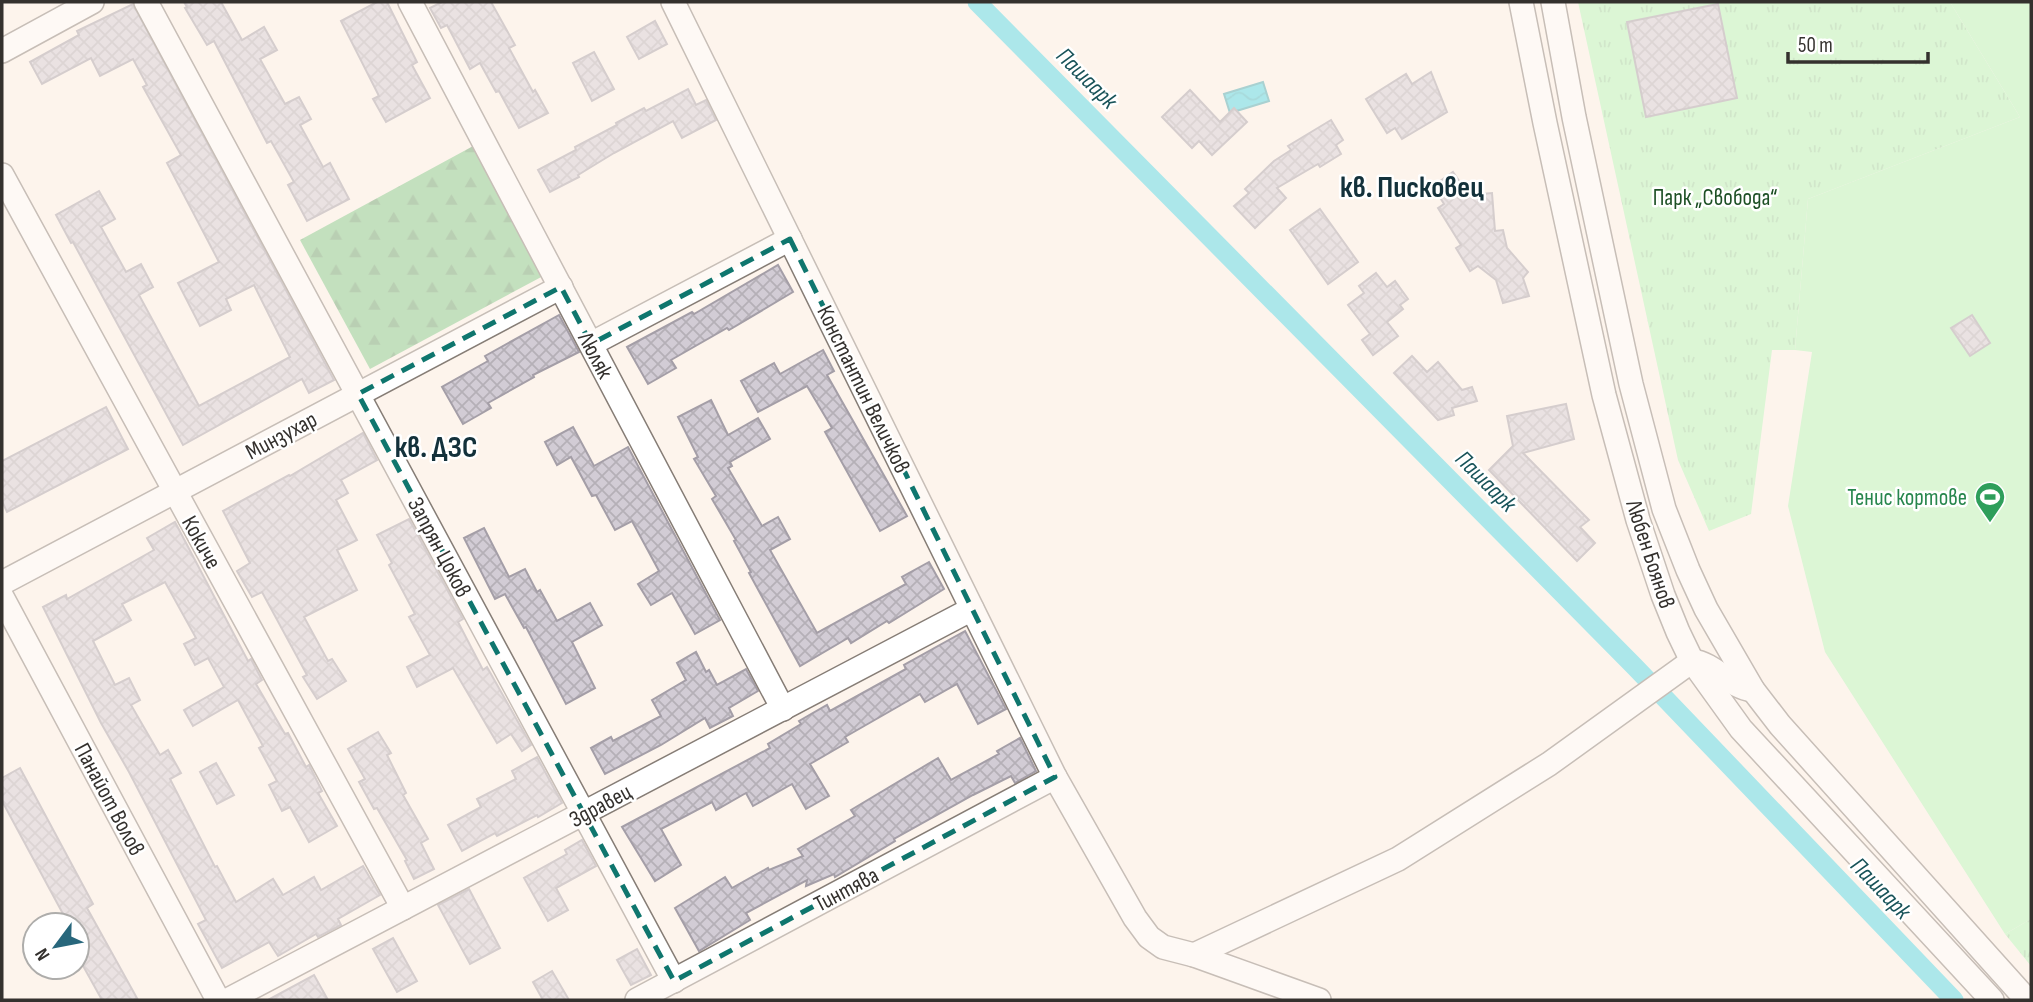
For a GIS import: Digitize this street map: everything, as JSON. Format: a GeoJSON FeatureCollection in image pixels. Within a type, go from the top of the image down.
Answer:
{"type":"FeatureCollection","features":[{"type":"Feature","properties":{"kind":"street"},"geometry":{"type":"LineString","coordinates":[[2,51],[92,2]]}},
{"type":"Feature","properties":{"kind":"street","name":"Запрян Цоков"},"geometry":{"type":"LineString","coordinates":[[146,2],[674,981]]}},
{"type":"Feature","properties":{"kind":"street","name":"Люляк"},"geometry":{"type":"LineString","coordinates":[[410,2],[783,709]]}},
{"type":"Feature","properties":{"kind":"street","name":"Константин Величков"},"geometry":{"type":"LineString","coordinates":[[673,2],[1055,777],[1135,918],[1149,937],[1163,947],[1194,955],[1319,1000]]}},
{"type":"Feature","properties":{"kind":"street","name":"Любен Боянов"},"geometry":{"type":"LineString","coordinates":[[1521,2],[1604,395],[1638,520],[1662,595],[1692,661],[1741,729],[1992,1000]]}},
{"type":"Feature","properties":{"kind":"street","name":"Любен Боянов"},"geometry":{"type":"LineString","coordinates":[[1553,2],[1574,117],[1632,384],[1664,509],[1706,609],[1753,690],[1780,725],[2027,1000]]}},
{"type":"Feature","properties":{"kind":"street"},"geometry":{"type":"LineString","coordinates":[[1545,123],[1574,117]]}},
{"type":"Feature","properties":{"kind":"street","name":"Кокиче"},"geometry":{"type":"LineString","coordinates":[[2,175],[403,908]]}},
{"type":"Feature","properties":{"kind":"street"},"geometry":{"type":"LineString","coordinates":[[591,344],[790,239]]}},
{"type":"Feature","properties":{"kind":"street","name":"Минзухар"},"geometry":{"type":"LineString","coordinates":[[2,583],[561,287]]}},
{"type":"Feature","properties":{"kind":"street","name":"Панайот Волов"},"geometry":{"type":"LineString","coordinates":[[2,597],[218,1000]]}},
{"type":"Feature","properties":{"kind":"street","name":"Здравец"},"geometry":{"type":"LineString","coordinates":[[228,1000],[972,609]]}},
{"type":"Feature","properties":{"kind":"street"},"geometry":{"type":"LineString","coordinates":[[1194,955],[1398,859],[1549,764],[1692,661],[1698,662],[1734,685],[1753,690]]}},
{"type":"Feature","properties":{"kind":"street","name":"Тинтява"},"geometry":{"type":"LineString","coordinates":[[637,1000],[1055,777]]}},
{"type":"Feature","properties":{"kind":"highlighted area"},"geometry":{"type":"Polygon","coordinates":[[[790,239],[1055,777],[674,981],[358,394],[561,287],[591,344],[790,239]]]}},
{"type":"Feature","properties":{"kind":"green space","name":"Парк „Свобода“"},"geometry":{"type":"Polygon","coordinates":[[[1578,2],[1950,2],[2020,117],[1808,199],[1795,350],[1772,350],[1751,514],[1709,531],[1678,460],[1578,2]],[[1718,4],[1627,22],[1646,117],[1737,98],[1718,4]]]}},
{"type":"Feature","properties":{"kind":"green space","name":"Тенис кортове"},"geometry":{"type":"Polygon","coordinates":[[[1950,2],[2031,2],[2031,919],[2005,934],[1825,652],[1788,506],[1812,352],[1795,350],[1808,199],[2020,117],[1950,2]]]}},
{"type":"Feature","properties":{"kind":"green space"},"geometry":{"type":"Polygon","coordinates":[[[475,145],[545,275],[370,369],[300,240],[475,145]]]}},
{"type":"Feature","properties":{"kind":"green space"},"geometry":{"type":"Polygon","coordinates":[[[2031,919],[2031,966],[2005,934],[2031,919]]]}},
{"type":"Feature","properties":{"kind":"water"},"geometry":{"type":"Polygon","coordinates":[[[1263,82],[1269,101],[1230,113],[1224,94],[1263,82]]]}},
{"type":"Feature","properties":{"kind":"building"},"geometry":{"type":"Polygon","coordinates":[[[184,2],[221,2],[242,40],[264,27],[277,50],[260,59],[285,104],[299,97],[311,119],[300,125],[323,167],[330,163],[349,199],[307,221],[288,185],[294,182],[271,141],[267,143],[214,41],[207,45],[184,2]]]}},
{"type":"Feature","properties":{"kind":"building"},"geometry":{"type":"Polygon","coordinates":[[[377,2],[387,2],[417,62],[412,65],[430,98],[386,122],[373,99],[379,96],[341,21],[377,2]]]}},
{"type":"Feature","properties":{"kind":"building"},"geometry":{"type":"Polygon","coordinates":[[[442,2],[491,2],[515,45],[509,48],[548,113],[519,128],[480,63],[470,69],[447,25],[441,28],[430,8],[442,2]]]}},
{"type":"Feature","properties":{"kind":"building"},"geometry":{"type":"Polygon","coordinates":[[[133,4],[334,380],[309,393],[302,379],[183,445],[56,215],[99,191],[115,219],[101,227],[126,272],[141,264],[153,287],[139,295],[199,406],[290,357],[254,285],[226,299],[231,310],[200,326],[178,283],[219,262],[167,163],[181,155],[143,87],[147,85],[133,59],[100,76],[91,58],[42,84],[30,62],[79,35],[77,31],[133,4]]]}},
{"type":"Feature","properties":{"kind":"building"},"geometry":{"type":"Polygon","coordinates":[[[1718,4],[1737,98],[1646,117],[1627,22],[1718,4]]]}},
{"type":"Feature","properties":{"kind":"building"},"geometry":{"type":"Polygon","coordinates":[[[655,21],[667,44],[639,59],[627,37],[655,21]]]}},
{"type":"Feature","properties":{"kind":"building"},"geometry":{"type":"Polygon","coordinates":[[[594,52],[614,89],[592,101],[573,63],[594,52]]]}},
{"type":"Feature","properties":{"kind":"building"},"geometry":{"type":"Polygon","coordinates":[[[1431,72],[1447,112],[1402,139],[1395,128],[1387,133],[1366,99],[1406,74],[1412,84],[1431,72]]]}},
{"type":"Feature","properties":{"kind":"building"},"geometry":{"type":"Polygon","coordinates":[[[688,89],[696,105],[706,100],[716,120],[682,138],[673,121],[550,192],[538,170],[576,150],[575,147],[617,125],[616,123],[688,89]]]}},
{"type":"Feature","properties":{"kind":"building"},"geometry":{"type":"Polygon","coordinates":[[[1190,90],[1220,122],[1234,108],[1247,122],[1212,155],[1199,141],[1192,148],[1162,117],[1190,90]]]}},
{"type":"Feature","properties":{"kind":"building"},"geometry":{"type":"Polygon","coordinates":[[[1331,120],[1343,140],[1336,145],[1341,154],[1277,188],[1286,198],[1255,228],[1234,206],[1249,193],[1245,189],[1274,161],[1291,150],[1288,146],[1331,120]]]}},
{"type":"Feature","properties":{"kind":"building"},"geometry":{"type":"Polygon","coordinates":[[[1453,172],[1469,195],[1492,193],[1495,231],[1503,230],[1507,248],[1528,272],[1523,278],[1529,296],[1503,303],[1496,280],[1478,266],[1470,271],[1456,248],[1461,245],[1438,208],[1444,204],[1433,186],[1453,172]]]}},
{"type":"Feature","properties":{"kind":"building"},"geometry":{"type":"Polygon","coordinates":[[[1320,209],[1358,262],[1328,284],[1290,230],[1320,209]]]}},
{"type":"Feature","properties":{"kind":"building"},"geometry":{"type":"Polygon","coordinates":[[[778,265],[793,292],[671,360],[676,368],[648,384],[627,347],[692,312],[694,314],[778,265]]]}},
{"type":"Feature","properties":{"kind":"building"},"geometry":{"type":"Polygon","coordinates":[[[1376,273],[1387,287],[1395,281],[1408,299],[1400,305],[1403,309],[1387,322],[1398,336],[1373,355],[1362,340],[1370,334],[1348,305],[1364,293],[1359,286],[1376,273]]]}},
{"type":"Feature","properties":{"kind":"building"},"geometry":{"type":"Polygon","coordinates":[[[559,315],[579,352],[533,375],[534,377],[488,403],[491,408],[463,424],[442,387],[488,361],[485,356],[559,315]]]}},
{"type":"Feature","properties":{"kind":"building"},"geometry":{"type":"Polygon","coordinates":[[[1972,315],[1990,343],[1970,356],[1951,328],[1972,315]]]}},
{"type":"Feature","properties":{"kind":"building"},"geometry":{"type":"Polygon","coordinates":[[[823,350],[834,371],[827,375],[907,516],[880,531],[825,432],[832,428],[807,386],[758,412],[741,381],[774,363],[780,374],[823,350]]]}},
{"type":"Feature","properties":{"kind":"building"},"geometry":{"type":"Polygon","coordinates":[[[1412,356],[1427,372],[1438,362],[1462,390],[1472,387],[1477,401],[1452,408],[1454,415],[1438,420],[1394,373],[1412,356]]]}},
{"type":"Feature","properties":{"kind":"building"},"geometry":{"type":"Polygon","coordinates":[[[711,400],[728,435],[758,418],[770,439],[730,462],[732,466],[728,468],[762,526],[778,517],[790,539],[770,550],[817,633],[906,584],[902,577],[929,562],[944,589],[889,623],[887,621],[851,643],[848,638],[800,666],[749,573],[751,572],[734,541],[736,540],[712,499],[716,496],[694,459],[698,457],[678,417],[711,400]]]}},
{"type":"Feature","properties":{"kind":"building"},"geometry":{"type":"Polygon","coordinates":[[[1566,404],[1574,439],[1523,453],[1589,520],[1580,527],[1595,543],[1577,561],[1489,470],[1513,446],[1507,416],[1566,404]]]}},
{"type":"Feature","properties":{"kind":"building"},"geometry":{"type":"Polygon","coordinates":[[[106,407],[128,449],[7,512],[2,501],[2,461],[106,407]]]}},
{"type":"Feature","properties":{"kind":"building"},"geometry":{"type":"Polygon","coordinates":[[[573,427],[594,466],[628,447],[720,620],[695,634],[672,593],[651,605],[638,584],[659,571],[632,521],[615,530],[596,495],[592,496],[571,457],[557,465],[545,442],[573,427]]]}},
{"type":"Feature","properties":{"kind":"building"},"geometry":{"type":"Polygon","coordinates":[[[363,433],[377,460],[341,480],[348,493],[336,500],[357,540],[337,550],[357,590],[304,617],[328,661],[332,659],[346,681],[317,699],[303,677],[307,675],[262,592],[252,597],[237,571],[250,563],[223,511],[363,433]]]}},
{"type":"Feature","properties":{"kind":"building"},"geometry":{"type":"Polygon","coordinates":[[[409,519],[463,619],[458,622],[483,670],[487,667],[531,745],[522,751],[511,734],[497,743],[453,668],[417,687],[407,667],[430,655],[409,617],[415,614],[389,565],[392,563],[377,535],[409,519]]]}},
{"type":"Feature","properties":{"kind":"building"},"geometry":{"type":"Polygon","coordinates":[[[175,522],[248,661],[251,659],[262,680],[256,684],[285,734],[288,733],[306,767],[309,765],[322,791],[318,793],[337,826],[309,842],[290,807],[282,811],[269,785],[277,781],[259,748],[263,746],[238,700],[193,726],[184,710],[224,687],[208,658],[195,665],[184,644],[196,638],[165,582],[122,604],[131,620],[93,641],[115,685],[129,678],[140,700],[131,705],[160,755],[168,750],[181,773],[170,779],[215,867],[217,866],[236,902],[273,879],[283,895],[314,877],[321,890],[363,866],[380,895],[338,919],[341,925],[318,937],[316,934],[278,956],[269,942],[222,968],[198,924],[206,920],[101,723],[43,607],[66,595],[67,599],[154,550],[147,538],[175,522]]]}},
{"type":"Feature","properties":{"kind":"building"},"geometry":{"type":"Polygon","coordinates":[[[484,528],[509,577],[525,569],[557,621],[590,603],[602,625],[572,642],[595,688],[566,704],[526,627],[524,628],[505,594],[495,599],[464,538],[484,528]]]}},
{"type":"Feature","properties":{"kind":"building"},"geometry":{"type":"Polygon","coordinates":[[[965,631],[1006,709],[978,724],[957,684],[925,702],[920,694],[845,737],[848,742],[810,764],[829,796],[806,809],[792,784],[753,806],[746,793],[716,810],[712,802],[661,829],[681,865],[655,881],[622,827],[770,748],[768,744],[801,724],[799,721],[827,705],[830,711],[906,669],[904,665],[965,631]]]}},
{"type":"Feature","properties":{"kind":"building"},"geometry":{"type":"Polygon","coordinates":[[[696,652],[706,672],[709,670],[717,685],[746,669],[758,691],[729,708],[733,716],[710,728],[705,718],[605,774],[591,748],[611,737],[613,741],[661,716],[652,700],[686,680],[677,663],[696,652]]]}},
{"type":"Feature","properties":{"kind":"building"},"geometry":{"type":"Polygon","coordinates":[[[378,732],[391,753],[387,755],[406,793],[403,795],[428,839],[421,843],[434,869],[414,879],[405,861],[407,860],[359,782],[365,779],[348,749],[378,732]]]}},
{"type":"Feature","properties":{"kind":"building"},"geometry":{"type":"Polygon","coordinates":[[[1020,738],[1036,771],[1015,783],[1011,776],[973,795],[894,839],[895,841],[835,877],[834,874],[806,886],[807,880],[746,913],[750,920],[699,951],[675,908],[725,877],[732,888],[768,868],[769,870],[803,856],[798,849],[855,816],[851,810],[938,758],[951,780],[999,754],[997,751],[1020,738]]]}},
{"type":"Feature","properties":{"kind":"building"},"geometry":{"type":"Polygon","coordinates":[[[537,757],[562,803],[538,817],[537,815],[497,836],[495,833],[462,851],[448,825],[481,807],[477,799],[516,779],[512,771],[537,757]]]}},
{"type":"Feature","properties":{"kind":"building"},"geometry":{"type":"Polygon","coordinates":[[[216,763],[234,795],[217,804],[200,772],[216,763]]]}},
{"type":"Feature","properties":{"kind":"building"},"geometry":{"type":"Polygon","coordinates":[[[20,768],[93,904],[87,908],[89,911],[61,911],[2,801],[2,778],[20,768]]]}},
{"type":"Feature","properties":{"kind":"building"},"geometry":{"type":"Polygon","coordinates":[[[582,840],[596,866],[556,888],[568,910],[548,921],[524,878],[567,854],[565,850],[582,840]]]}},
{"type":"Feature","properties":{"kind":"building"},"geometry":{"type":"Polygon","coordinates":[[[469,889],[500,948],[470,964],[438,905],[469,889]]]}},
{"type":"Feature","properties":{"kind":"building"},"geometry":{"type":"Polygon","coordinates":[[[91,915],[138,1000],[102,1000],[91,980],[91,915]]]}},
{"type":"Feature","properties":{"kind":"building"},"geometry":{"type":"Polygon","coordinates":[[[393,938],[417,981],[397,992],[373,949],[393,938]]]}},
{"type":"Feature","properties":{"kind":"building"},"geometry":{"type":"Polygon","coordinates":[[[637,949],[651,975],[631,985],[617,960],[637,949]]]}},
{"type":"Feature","properties":{"kind":"building"},"geometry":{"type":"Polygon","coordinates":[[[552,971],[569,1000],[543,1000],[533,982],[552,971]]]}},
{"type":"Feature","properties":{"kind":"building"},"geometry":{"type":"Polygon","coordinates":[[[314,975],[328,1000],[268,1000],[314,975]]]}},
{"type":"Feature","properties":{"kind":"waterway","name":"Пашаарк"},"geometry":{"type":"LineString","coordinates":[[977,2],[1635,667],[1954,1000]]}},
{"type":"Feature","properties":{"kind":"place","name":"Тенис кортове"},"geometry":{"type":"Point","coordinates":[1990,524]}},
{"type":"Feature","properties":{"kind":"district","name":"кв. Писковец"},"geometry":{"type":"Point","coordinates":[1412,187]}},
{"type":"Feature","properties":{"kind":"district","name":"кв. ДЗС"},"geometry":{"type":"Point","coordinates":[436,447]}}]}
